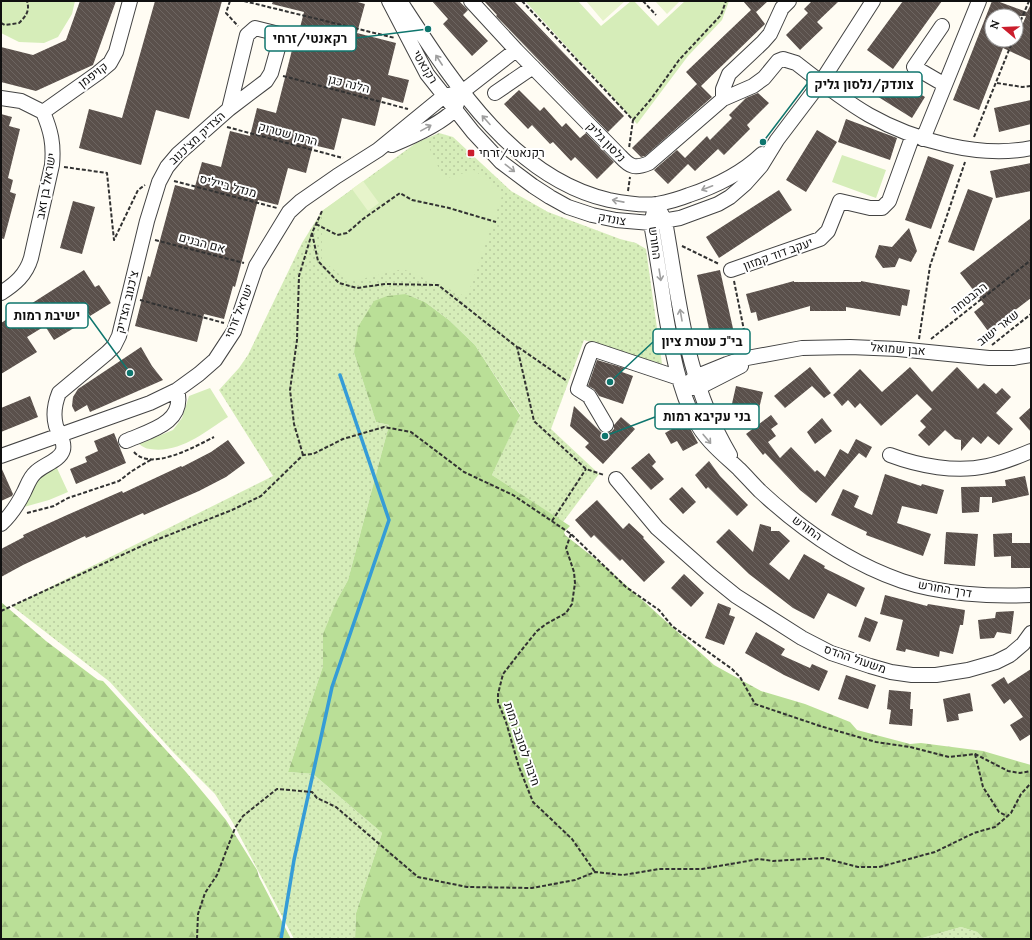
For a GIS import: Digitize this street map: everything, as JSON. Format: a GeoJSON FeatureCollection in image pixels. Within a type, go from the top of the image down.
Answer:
{"type":"FeatureCollection","features":[{"type":"Feature","properties":{"kind":"street","name":"קויפמן"},"geometry":{"type":"LineString","coordinates":[[43,112],[110,63],[116,52],[130,1]]}},
{"type":"Feature","properties":{"kind":"street","name":"רקנאטי"},"geometry":{"type":"LineString","coordinates":[[389,1],[427,74],[454,109]]}},
{"type":"Feature","properties":{"kind":"street","name":"רקנאטי"},"geometry":{"type":"LineString","coordinates":[[400,1],[444,68],[462,92]]}},
{"type":"Feature","properties":{"kind":"street","name":"נלסון גליק"},"geometry":{"type":"LineString","coordinates":[[471,1],[516,50],[626,162],[641,167],[649,163],[723,99],[754,86],[764,78],[778,61],[783,59],[796,63],[821,82]]}},
{"type":"Feature","properties":{"kind":"street"},"geometry":{"type":"LineString","coordinates":[[723,99],[724,89],[729,74],[767,38],[782,8],[789,1]]}},
{"type":"Feature","properties":{"kind":"street","name":"צונדק"},"geometry":{"type":"LineString","coordinates":[[454,109],[501,162],[550,197],[568,207],[592,215],[623,221],[658,222],[680,218],[712,206],[730,197],[745,184],[761,166],[777,140],[821,82],[873,1]]}},
{"type":"Feature","properties":{"kind":"street"},"geometry":{"type":"LineString","coordinates":[[918,137],[945,85],[979,1]]}},
{"type":"Feature","properties":{"kind":"street"},"geometry":{"type":"LineString","coordinates":[[942,26],[914,67],[945,85]]}},
{"type":"Feature","properties":{"kind":"street"},"geometry":{"type":"LineString","coordinates":[[229,109],[247,35],[256,28],[279,34],[280,41],[271,73]]}},
{"type":"Feature","properties":{"kind":"street"},"geometry":{"type":"LineString","coordinates":[[462,92],[516,50]]}},
{"type":"Feature","properties":{"kind":"street"},"geometry":{"type":"LineString","coordinates":[[495,93],[533,67]]}},
{"type":"Feature","properties":{"kind":"street","name":"הצדיק מצ'כנוב"},"geometry":{"type":"LineString","coordinates":[[143,236],[160,180],[167,167],[178,154],[229,109],[266,81],[271,73]]}},
{"type":"Feature","properties":{"kind":"street"},"geometry":{"type":"LineString","coordinates":[[821,82],[867,114],[887,125],[918,137],[984,150],[1031,148]]}},
{"type":"Feature","properties":{"kind":"street","name":"ישראל זרחי"},"geometry":{"type":"LineString","coordinates":[[1,456],[150,403],[177,390],[199,374],[215,360],[226,344],[235,326],[256,266],[289,212],[317,190],[378,150],[444,96],[462,92]]}},
{"type":"Feature","properties":{"kind":"street","name":"ישראל זרחי"},"geometry":{"type":"LineString","coordinates":[[378,150],[420,132],[437,122],[454,109],[462,92]]}},
{"type":"Feature","properties":{"kind":"street","name":"צונדק"},"geometry":{"type":"LineString","coordinates":[[462,92],[486,120],[513,147],[544,171],[576,190],[597,197],[626,203],[656,204],[676,200],[717,184],[746,167],[777,140]]}},
{"type":"Feature","properties":{"kind":"street"},"geometry":{"type":"LineString","coordinates":[[1,98],[21,101],[43,112]]}},
{"type":"Feature","properties":{"kind":"street","name":"ישראל בן זאב"},"geometry":{"type":"LineString","coordinates":[[1,293],[20,279],[28,268],[31,258],[52,165],[52,138],[43,112]]}},
{"type":"Feature","properties":{"kind":"street","name":"יעקב דוד קמזון"},"geometry":{"type":"LineString","coordinates":[[731,270],[820,238],[828,231],[840,201],[870,208],[882,208],[889,201],[918,137]]}},
{"type":"Feature","properties":{"kind":"street","name":"החורש"},"geometry":{"type":"LineString","coordinates":[[656,204],[671,344],[681,383],[694,419],[700,430],[710,442],[760,491],[785,512],[838,551],[863,564]]}},
{"type":"Feature","properties":{"kind":"street","name":"החורש"},"geometry":{"type":"LineString","coordinates":[[658,222],[668,240],[681,318],[697,383],[716,431],[738,469]]}},
{"type":"Feature","properties":{"kind":"street","name":"צ'כנוב הצדיק"},"geometry":{"type":"LineString","coordinates":[[1,524],[8,518],[17,506],[34,474],[63,452],[63,445],[56,425],[55,402],[59,393],[114,346],[119,336],[143,236]]}},
{"type":"Feature","properties":{"kind":"street","name":"אבן שמואל"},"geometry":{"type":"LineString","coordinates":[[697,383],[727,364],[802,348],[829,346],[918,350],[1013,358],[1031,355]]}},
{"type":"Feature","properties":{"kind":"street","name":"אבן שמואל"},"geometry":{"type":"LineString","coordinates":[[578,389],[592,350],[681,383],[697,383],[765,355]]}},
{"type":"Feature","properties":{"kind":"street"},"geometry":{"type":"LineString","coordinates":[[578,389],[589,396],[606,425]]}},
{"type":"Feature","properties":{"kind":"street"},"geometry":{"type":"LineString","coordinates":[[126,441],[161,426],[172,418],[178,407],[179,397],[177,390]]}},
{"type":"Feature","properties":{"kind":"street"},"geometry":{"type":"LineString","coordinates":[[890,455],[905,461],[925,466],[966,468],[987,467],[1031,451]]}},
{"type":"Feature","properties":{"kind":"street","name":"משעול ההדס"},"geometry":{"type":"LineString","coordinates":[[616,479],[657,528],[710,575],[736,596],[802,638],[831,653],[870,666],[912,675],[936,675],[968,670],[996,662],[1010,655],[1023,644],[1031,633]]}},
{"type":"Feature","properties":{"kind":"street","name":"דרך החורש"},"geometry":{"type":"LineString","coordinates":[[863,564],[904,582],[945,591],[983,595],[1031,595]]}},
{"type":"Feature","properties":{"kind":"path"},"geometry":{"type":"LineString","coordinates":[[1,23],[5,25],[20,23],[27,14],[27,1]]}},
{"type":"Feature","properties":{"kind":"path"},"geometry":{"type":"LineString","coordinates":[[230,1],[226,13],[247,35]]}},
{"type":"Feature","properties":{"kind":"path"},"geometry":{"type":"LineString","coordinates":[[244,1],[411,42]]}},
{"type":"Feature","properties":{"kind":"path"},"geometry":{"type":"LineString","coordinates":[[522,1],[634,120]]}},
{"type":"Feature","properties":{"kind":"path"},"geometry":{"type":"LineString","coordinates":[[643,1],[656,15]]}},
{"type":"Feature","properties":{"kind":"path"},"geometry":{"type":"LineString","coordinates":[[626,203],[626,162],[634,120],[679,60],[721,15],[726,1]]}},
{"type":"Feature","properties":{"kind":"path"},"geometry":{"type":"LineString","coordinates":[[1024,11],[1028,1]]}},
{"type":"Feature","properties":{"kind":"path"},"geometry":{"type":"LineString","coordinates":[[918,350],[930,266],[970,148],[1010,48]]}},
{"type":"Feature","properties":{"kind":"path","name":"הלנה כגן"},"geometry":{"type":"LineString","coordinates":[[271,73],[423,113]]}},
{"type":"Feature","properties":{"kind":"path"},"geometry":{"type":"LineString","coordinates":[[996,83],[1022,87],[1031,86]]}},
{"type":"Feature","properties":{"kind":"path","name":"הרמן שטרוק"},"geometry":{"type":"LineString","coordinates":[[212,124],[359,162]]}},
{"type":"Feature","properties":{"kind":"path"},"geometry":{"type":"LineString","coordinates":[[52,165],[107,173],[114,240],[138,190],[148,183],[160,180]]}},
{"type":"Feature","properties":{"kind":"path","name":"מנדל בייליס"},"geometry":{"type":"LineString","coordinates":[[160,180],[289,212]]}},
{"type":"Feature","properties":{"kind":"path"},"geometry":{"type":"LineString","coordinates":[[316,224],[337,235],[347,233],[363,219],[400,193],[412,200],[449,208],[496,222]]}},
{"type":"Feature","properties":{"kind":"path"},"geometry":{"type":"LineString","coordinates":[[303,455],[294,424],[290,390],[297,340],[299,276],[312,233],[322,211]]}},
{"type":"Feature","properties":{"kind":"path"},"geometry":{"type":"LineString","coordinates":[[312,233],[318,261],[339,283],[357,288],[385,284],[438,285],[517,347],[578,389]]}},
{"type":"Feature","properties":{"kind":"path","name":"אם הבנים"},"geometry":{"type":"LineString","coordinates":[[143,236],[256,266]]}},
{"type":"Feature","properties":{"kind":"path"},"geometry":{"type":"LineString","coordinates":[[668,240],[731,270]]}},
{"type":"Feature","properties":{"kind":"path","name":"ההבטחה"},"geometry":{"type":"LineString","coordinates":[[918,350],[1031,260]]}},
{"type":"Feature","properties":{"kind":"path","name":"יעקב דוד קמזון"},"geometry":{"type":"LineString","coordinates":[[731,270],[750,358]]}},
{"type":"Feature","properties":{"kind":"path"},"geometry":{"type":"LineString","coordinates":[[129,297],[235,326]]}},
{"type":"Feature","properties":{"kind":"path","name":"שאר ישוב"},"geometry":{"type":"LineString","coordinates":[[977,356],[1031,314]]}},
{"type":"Feature","properties":{"kind":"path"},"geometry":{"type":"LineString","coordinates":[[517,347],[534,421],[586,469],[616,479]]}},
{"type":"Feature","properties":{"kind":"path"},"geometry":{"type":"LineString","coordinates":[[1,611],[146,544],[232,510],[261,496],[303,455],[313,454],[343,440],[384,428],[411,432],[464,472],[512,495],[571,534],[626,587],[659,610],[672,626],[732,669],[740,677],[755,704],[820,726],[876,742],[910,747],[949,757],[975,754],[1008,771],[1020,773],[1031,771]]}},
{"type":"Feature","properties":{"kind":"path"},"geometry":{"type":"LineString","coordinates":[[126,441],[138,456],[152,459],[168,458],[214,437]]}},
{"type":"Feature","properties":{"kind":"path"},"geometry":{"type":"LineString","coordinates":[[26,513],[54,506],[68,498],[119,481],[152,459]]}},
{"type":"Feature","properties":{"kind":"path"},"geometry":{"type":"LineString","coordinates":[[552,521],[586,469]]}},
{"type":"Feature","properties":{"kind":"path","name":"חיבור לסובב רמות"},"geometry":{"type":"LineString","coordinates":[[571,534],[566,548],[574,572],[575,582],[572,604],[566,613],[546,624],[538,632],[503,674],[498,694],[498,702],[506,722],[518,767],[533,802],[572,839],[594,872]]}},
{"type":"Feature","properties":{"kind":"path"},"geometry":{"type":"LineString","coordinates":[[975,754],[983,787],[999,812],[1008,816]]}},
{"type":"Feature","properties":{"kind":"path"},"geometry":{"type":"LineString","coordinates":[[197,939],[198,914],[205,893],[217,875],[235,828],[244,816],[277,789],[312,792],[317,798],[336,806],[418,877],[467,887],[532,888],[575,880],[594,872],[623,875],[659,869],[702,869],[759,859],[773,861],[823,858],[858,867],[879,867],[935,852],[974,833],[995,827],[1011,813],[1021,794],[1031,783]]}},
{"type":"Feature","properties":{"kind":"green space"},"geometry":{"type":"Polygon","coordinates":[[[1,1],[75,1],[72,14],[58,37],[44,43],[19,42],[1,33],[1,1]]]}},
{"type":"Feature","properties":{"kind":"green space"},"geometry":{"type":"Polygon","coordinates":[[[525,1],[578,1],[601,26],[631,1],[634,1],[658,26],[685,1],[729,1],[722,20],[688,56],[637,124],[525,1]]]}},
{"type":"Feature","properties":{"kind":"green space"},"geometry":{"type":"Polygon","coordinates":[[[586,1],[625,1],[603,21],[586,1]]]}},
{"type":"Feature","properties":{"kind":"green space"},"geometry":{"type":"Polygon","coordinates":[[[655,1],[680,1],[667,14],[655,1]]]}},
{"type":"Feature","properties":{"kind":"green space"},"geometry":{"type":"Polygon","coordinates":[[[439,133],[453,137],[511,191],[548,212],[620,239],[636,243],[646,249],[662,364],[584,340],[551,429],[599,474],[563,522],[492,475],[520,414],[475,345],[449,320],[425,302],[406,294],[354,353],[376,422],[389,425],[348,580],[338,598],[323,666],[288,772],[313,774],[382,833],[356,913],[355,939],[294,939],[233,823],[215,794],[173,752],[110,682],[12,606],[273,476],[219,390],[239,368],[248,355],[302,243],[322,211],[416,143],[439,133]]]}},
{"type":"Feature","properties":{"kind":"green space"},"geometry":{"type":"Polygon","coordinates":[[[425,139],[444,179],[474,170],[503,193],[467,297],[403,269],[349,282],[322,260],[322,211],[425,139]]]}},
{"type":"Feature","properties":{"kind":"green space"},"geometry":{"type":"Polygon","coordinates":[[[842,155],[886,170],[876,198],[832,182],[842,155]]]}},
{"type":"Feature","properties":{"kind":"green space"},"geometry":{"type":"Polygon","coordinates":[[[363,181],[379,203],[368,211],[352,189],[363,181]]]}},
{"type":"Feature","properties":{"kind":"green space"},"geometry":{"type":"Polygon","coordinates":[[[406,294],[425,302],[449,320],[475,345],[520,415],[492,475],[570,526],[564,532],[565,535],[607,568],[714,665],[761,691],[805,704],[850,722],[857,730],[910,744],[921,743],[983,751],[1031,765],[1031,939],[984,939],[977,932],[961,927],[919,939],[355,939],[356,913],[382,833],[313,774],[288,772],[323,666],[323,634],[338,598],[348,580],[389,425],[376,422],[354,353],[358,327],[374,301],[387,296],[406,294]]]}},
{"type":"Feature","properties":{"kind":"green space"},"geometry":{"type":"Polygon","coordinates":[[[210,388],[228,417],[201,435],[181,445],[161,450],[149,449],[139,444],[173,430],[182,418],[189,396],[210,388]]]}},
{"type":"Feature","properties":{"kind":"green space"},"geometry":{"type":"Polygon","coordinates":[[[56,466],[68,492],[49,500],[24,507],[33,486],[41,476],[56,466]]]}},
{"type":"Feature","properties":{"kind":"green space"},"geometry":{"type":"Polygon","coordinates":[[[1,602],[46,641],[98,680],[103,681],[186,772],[226,820],[257,870],[259,877],[291,939],[1,939],[1,602]]]}},
{"type":"Feature","properties":{"kind":"green space"},"geometry":{"type":"Polygon","coordinates":[[[961,927],[977,932],[984,939],[919,939],[961,927]]]}},
{"type":"Feature","properties":{"kind":"building"},"geometry":{"type":"Polygon","coordinates":[[[80,1],[116,1],[93,65],[36,91],[1,82],[1,47],[33,55],[66,40],[80,1]]]}},
{"type":"Feature","properties":{"kind":"building"},"geometry":{"type":"Polygon","coordinates":[[[155,1],[222,1],[189,119],[156,110],[141,165],[79,148],[89,109],[122,118],[155,1]]]}},
{"type":"Feature","properties":{"kind":"building"},"geometry":{"type":"Polygon","coordinates":[[[273,1],[354,1],[365,4],[357,33],[396,43],[388,75],[409,80],[403,103],[382,97],[375,126],[342,118],[334,150],[313,145],[306,173],[288,168],[278,205],[258,200],[235,287],[233,286],[224,319],[204,314],[197,342],[135,326],[175,185],[194,190],[202,162],[221,167],[230,131],[250,136],[257,108],[276,113],[292,50],[294,51],[304,12],[272,4],[273,1]]]}},
{"type":"Feature","properties":{"kind":"building"},"geometry":{"type":"Polygon","coordinates":[[[432,1],[459,1],[468,10],[463,15],[488,41],[472,56],[443,24],[448,19],[432,1]]]}},
{"type":"Feature","properties":{"kind":"building"},"geometry":{"type":"Polygon","coordinates":[[[484,1],[514,1],[624,116],[608,132],[496,16],[497,15],[484,1]]]}},
{"type":"Feature","properties":{"kind":"building"},"geometry":{"type":"Polygon","coordinates":[[[743,1],[768,1],[756,12],[765,24],[701,86],[712,97],[645,156],[641,157],[632,148],[697,84],[686,72],[751,10],[743,1]]]}},
{"type":"Feature","properties":{"kind":"building"},"geometry":{"type":"Polygon","coordinates":[[[812,1],[839,1],[817,22],[823,28],[800,50],[786,35],[808,13],[804,9],[812,1]]]}},
{"type":"Feature","properties":{"kind":"building"},"geometry":{"type":"Polygon","coordinates":[[[903,1],[942,1],[893,69],[867,50],[903,1]]]}},
{"type":"Feature","properties":{"kind":"building"},"geometry":{"type":"Polygon","coordinates":[[[992,1],[997,1],[1016,8],[989,8],[992,1]]]}},
{"type":"Feature","properties":{"kind":"building"},"geometry":{"type":"Polygon","coordinates":[[[1031,4],[1031,61],[1003,48],[1024,48],[1024,21],[1026,16],[1024,16],[1024,11],[1027,12],[1031,4]]]}},
{"type":"Feature","properties":{"kind":"building"},"geometry":{"type":"Polygon","coordinates":[[[984,21],[984,48],[1003,48],[979,110],[953,100],[984,21]]]}},
{"type":"Feature","properties":{"kind":"building"},"geometry":{"type":"Polygon","coordinates":[[[885,72],[925,97],[912,118],[872,93],[885,72]]]}},
{"type":"Feature","properties":{"kind":"building"},"geometry":{"type":"Polygon","coordinates":[[[519,90],[540,111],[544,107],[562,127],[566,123],[580,138],[586,133],[614,162],[597,179],[575,157],[571,161],[553,142],[550,144],[532,125],[528,129],[504,104],[519,90]]]}},
{"type":"Feature","properties":{"kind":"building"},"geometry":{"type":"Polygon","coordinates":[[[758,93],[769,103],[747,125],[750,129],[724,155],[718,149],[695,171],[688,164],[668,184],[654,170],[677,150],[685,158],[707,136],[710,140],[732,118],[729,115],[746,98],[758,93]]]}},
{"type":"Feature","properties":{"kind":"building"},"geometry":{"type":"Polygon","coordinates":[[[1031,100],[1031,124],[999,132],[994,108],[1031,100]]]}},
{"type":"Feature","properties":{"kind":"building"},"geometry":{"type":"Polygon","coordinates":[[[1,114],[12,117],[9,126],[20,129],[8,178],[13,180],[10,192],[16,194],[4,239],[1,238],[1,114]]]}},
{"type":"Feature","properties":{"kind":"building"},"geometry":{"type":"Polygon","coordinates":[[[846,119],[897,138],[890,160],[838,142],[846,119]]]}},
{"type":"Feature","properties":{"kind":"building"},"geometry":{"type":"Polygon","coordinates":[[[817,130],[837,142],[806,192],[786,180],[817,130]]]}},
{"type":"Feature","properties":{"kind":"building"},"geometry":{"type":"Polygon","coordinates":[[[928,156],[954,165],[931,229],[905,220],[928,156]]]}},
{"type":"Feature","properties":{"kind":"building"},"geometry":{"type":"Polygon","coordinates":[[[1031,163],[1031,191],[996,198],[990,171],[1031,163]]]}},
{"type":"Feature","properties":{"kind":"building"},"geometry":{"type":"Polygon","coordinates":[[[968,189],[993,198],[974,251],[948,242],[968,189]]]}},
{"type":"Feature","properties":{"kind":"building"},"geometry":{"type":"Polygon","coordinates":[[[779,190],[792,210],[719,258],[706,237],[779,190]]]}},
{"type":"Feature","properties":{"kind":"building"},"geometry":{"type":"Polygon","coordinates":[[[73,201],[95,207],[82,254],[60,248],[73,201]]]}},
{"type":"Feature","properties":{"kind":"building"},"geometry":{"type":"Polygon","coordinates":[[[1031,218],[1031,298],[988,331],[974,312],[984,304],[960,273],[1031,218]]]}},
{"type":"Feature","properties":{"kind":"building"},"geometry":{"type":"Polygon","coordinates":[[[909,228],[917,251],[911,262],[899,258],[895,267],[883,268],[875,257],[879,245],[892,247],[909,228]]]}},
{"type":"Feature","properties":{"kind":"building"},"geometry":{"type":"Polygon","coordinates":[[[84,270],[95,287],[99,285],[111,303],[90,316],[82,303],[65,314],[74,328],[54,340],[45,326],[27,337],[37,352],[1,374],[1,323],[84,270]]]}},
{"type":"Feature","properties":{"kind":"building"},"geometry":{"type":"Polygon","coordinates":[[[720,270],[736,342],[713,347],[697,275],[720,270]]]}},
{"type":"Feature","properties":{"kind":"building"},"geometry":{"type":"Polygon","coordinates":[[[794,281],[861,281],[910,290],[907,306],[902,305],[900,316],[846,307],[846,311],[810,311],[810,306],[758,321],[756,312],[751,313],[746,294],[794,281]]]}},
{"type":"Feature","properties":{"kind":"building"},"geometry":{"type":"Polygon","coordinates":[[[141,347],[152,366],[163,380],[90,412],[87,405],[75,412],[72,406],[73,397],[78,389],[141,347]]]}},
{"type":"Feature","properties":{"kind":"building"},"geometry":{"type":"Polygon","coordinates":[[[597,360],[624,368],[622,372],[633,376],[623,404],[599,396],[594,389],[588,386],[597,360]]]}},
{"type":"Feature","properties":{"kind":"building"},"geometry":{"type":"Polygon","coordinates":[[[810,367],[831,393],[824,398],[812,386],[785,408],[774,396],[810,367]]]}},
{"type":"Feature","properties":{"kind":"building"},"geometry":{"type":"Polygon","coordinates":[[[910,367],[932,392],[957,367],[978,389],[984,383],[996,394],[1002,388],[1011,397],[996,413],[1013,429],[999,445],[988,436],[981,444],[973,437],[961,451],[961,440],[955,439],[945,430],[929,446],[918,435],[926,427],[920,421],[932,409],[917,394],[881,426],[860,403],[855,408],[848,400],[842,406],[833,395],[860,369],[882,392],[910,367]]]}},
{"type":"Feature","properties":{"kind":"building"},"geometry":{"type":"Polygon","coordinates":[[[736,386],[763,392],[758,413],[731,408],[736,386]]]}},
{"type":"Feature","properties":{"kind":"building"},"geometry":{"type":"Polygon","coordinates":[[[30,396],[38,417],[1,432],[1,408],[30,396]]]}},
{"type":"Feature","properties":{"kind":"building"},"geometry":{"type":"Polygon","coordinates":[[[574,406],[602,433],[611,432],[614,429],[614,425],[621,417],[635,429],[603,464],[585,447],[589,443],[570,426],[574,406]]]}},
{"type":"Feature","properties":{"kind":"building"},"geometry":{"type":"Polygon","coordinates":[[[1031,407],[1031,432],[1019,418],[1031,407]]]}},
{"type":"Feature","properties":{"kind":"building"},"geometry":{"type":"Polygon","coordinates":[[[771,415],[778,424],[771,429],[776,436],[768,442],[780,458],[791,447],[815,472],[817,470],[825,477],[840,449],[848,454],[856,439],[872,447],[866,458],[859,453],[816,503],[800,490],[765,453],[763,455],[746,434],[771,415]]]}},
{"type":"Feature","properties":{"kind":"building"},"geometry":{"type":"Polygon","coordinates":[[[822,418],[832,431],[815,444],[807,432],[822,418]]]}},
{"type":"Feature","properties":{"kind":"building"},"geometry":{"type":"Polygon","coordinates":[[[686,421],[698,443],[683,451],[677,441],[671,444],[665,433],[686,421]]]}},
{"type":"Feature","properties":{"kind":"building"},"geometry":{"type":"Polygon","coordinates":[[[114,433],[126,463],[76,484],[70,469],[87,462],[85,457],[98,451],[94,441],[114,433]]]}},
{"type":"Feature","properties":{"kind":"building"},"geometry":{"type":"Polygon","coordinates":[[[228,440],[245,463],[226,477],[199,491],[144,515],[143,513],[86,538],[85,536],[1,577],[1,549],[24,537],[23,535],[122,491],[123,493],[181,466],[182,467],[211,452],[228,440]]]}},
{"type":"Feature","properties":{"kind":"building"},"geometry":{"type":"Polygon","coordinates":[[[649,453],[656,462],[652,466],[664,479],[651,490],[631,468],[649,453]]]}},
{"type":"Feature","properties":{"kind":"building"},"geometry":{"type":"Polygon","coordinates":[[[709,461],[720,476],[748,505],[737,516],[708,487],[706,489],[695,475],[709,461]]]}},
{"type":"Feature","properties":{"kind":"building"},"geometry":{"type":"Polygon","coordinates":[[[1,467],[13,494],[12,496],[1,501],[1,467]]]}},
{"type":"Feature","properties":{"kind":"building"},"geometry":{"type":"Polygon","coordinates":[[[885,474],[921,486],[922,484],[944,490],[937,514],[902,506],[897,523],[931,534],[923,556],[866,535],[867,532],[831,515],[843,489],[859,496],[854,507],[872,515],[885,474]]]}},
{"type":"Feature","properties":{"kind":"building"},"geometry":{"type":"Polygon","coordinates":[[[1025,476],[1029,495],[992,503],[992,497],[980,497],[979,512],[962,513],[961,487],[1006,486],[1005,480],[1025,476]]]}},
{"type":"Feature","properties":{"kind":"building"},"geometry":{"type":"Polygon","coordinates":[[[682,487],[696,502],[683,514],[669,499],[682,487]]]}},
{"type":"Feature","properties":{"kind":"building"},"geometry":{"type":"Polygon","coordinates":[[[597,500],[623,529],[629,523],[644,537],[643,538],[665,562],[644,582],[622,559],[620,561],[594,535],[591,538],[575,520],[597,500]]]}},
{"type":"Feature","properties":{"kind":"building"},"geometry":{"type":"Polygon","coordinates":[[[760,524],[771,527],[771,531],[779,531],[790,541],[769,564],[789,580],[804,554],[825,566],[824,568],[865,588],[856,607],[828,593],[814,619],[793,608],[749,574],[716,542],[729,529],[753,552],[760,524]]]}},
{"type":"Feature","properties":{"kind":"building"},"geometry":{"type":"Polygon","coordinates":[[[946,532],[978,534],[975,566],[944,564],[946,532]]]}},
{"type":"Feature","properties":{"kind":"building"},"geometry":{"type":"Polygon","coordinates":[[[1012,533],[1012,543],[1030,543],[1030,568],[1011,568],[1011,556],[994,557],[993,534],[1012,533]]]}},
{"type":"Feature","properties":{"kind":"building"},"geometry":{"type":"Polygon","coordinates":[[[684,574],[704,593],[691,607],[671,588],[684,574]]]}},
{"type":"Feature","properties":{"kind":"building"},"geometry":{"type":"Polygon","coordinates":[[[885,595],[927,606],[928,604],[965,610],[963,625],[960,625],[953,654],[940,651],[939,657],[906,649],[905,652],[896,650],[903,620],[880,614],[885,595]]]}},
{"type":"Feature","properties":{"kind":"building"},"geometry":{"type":"Polygon","coordinates":[[[718,603],[731,608],[729,615],[735,617],[724,645],[705,638],[718,603]]]}},
{"type":"Feature","properties":{"kind":"building"},"geometry":{"type":"Polygon","coordinates":[[[1014,611],[1011,634],[997,632],[994,638],[980,639],[978,620],[995,618],[996,612],[1014,611]]]}},
{"type":"Feature","properties":{"kind":"building"},"geometry":{"type":"Polygon","coordinates":[[[865,617],[878,622],[870,642],[858,637],[865,617]]]}},
{"type":"Feature","properties":{"kind":"building"},"geometry":{"type":"Polygon","coordinates":[[[756,632],[785,649],[781,655],[810,668],[812,664],[828,671],[819,691],[784,675],[745,653],[756,632]]]}},
{"type":"Feature","properties":{"kind":"building"},"geometry":{"type":"Polygon","coordinates":[[[1031,669],[1031,734],[1020,741],[1010,725],[1023,717],[1010,699],[1004,704],[991,685],[1004,677],[1008,684],[1031,669]]]}},
{"type":"Feature","properties":{"kind":"building"},"geometry":{"type":"Polygon","coordinates":[[[846,675],[876,685],[868,709],[838,699],[846,675]]]}},
{"type":"Feature","properties":{"kind":"building"},"geometry":{"type":"Polygon","coordinates":[[[889,690],[911,692],[910,709],[913,709],[912,726],[889,724],[891,710],[887,709],[889,690]]]}},
{"type":"Feature","properties":{"kind":"building"},"geometry":{"type":"Polygon","coordinates":[[[970,693],[973,711],[958,714],[959,720],[947,722],[943,699],[970,693]]]}},
{"type":"Feature","properties":{"kind":"waterway"},"geometry":{"type":"LineString","coordinates":[[281,939],[294,860],[332,687],[389,520],[340,375]]}},
{"type":"Feature","properties":{"kind":"place","name":"רקאנטי/זרחי"},"geometry":{"type":"Point","coordinates":[428,29]}},
{"type":"Feature","properties":{"kind":"place","name":"צונדק/נלסון גליק"},"geometry":{"type":"Point","coordinates":[763,142]}},
{"type":"Feature","properties":{"kind":"place","name":"רקנאטי/זרחי"},"geometry":{"type":"Point","coordinates":[471,153]}},
{"type":"Feature","properties":{"kind":"place","name":"ישיבת רמות"},"geometry":{"type":"Point","coordinates":[130,373]}},
{"type":"Feature","properties":{"kind":"place","name":"בי\"כ עטרת ציון"},"geometry":{"type":"Point","coordinates":[610,382]}},
{"type":"Feature","properties":{"kind":"place","name":"בני עקיבא רמות"},"geometry":{"type":"Point","coordinates":[605,436]}}]}
